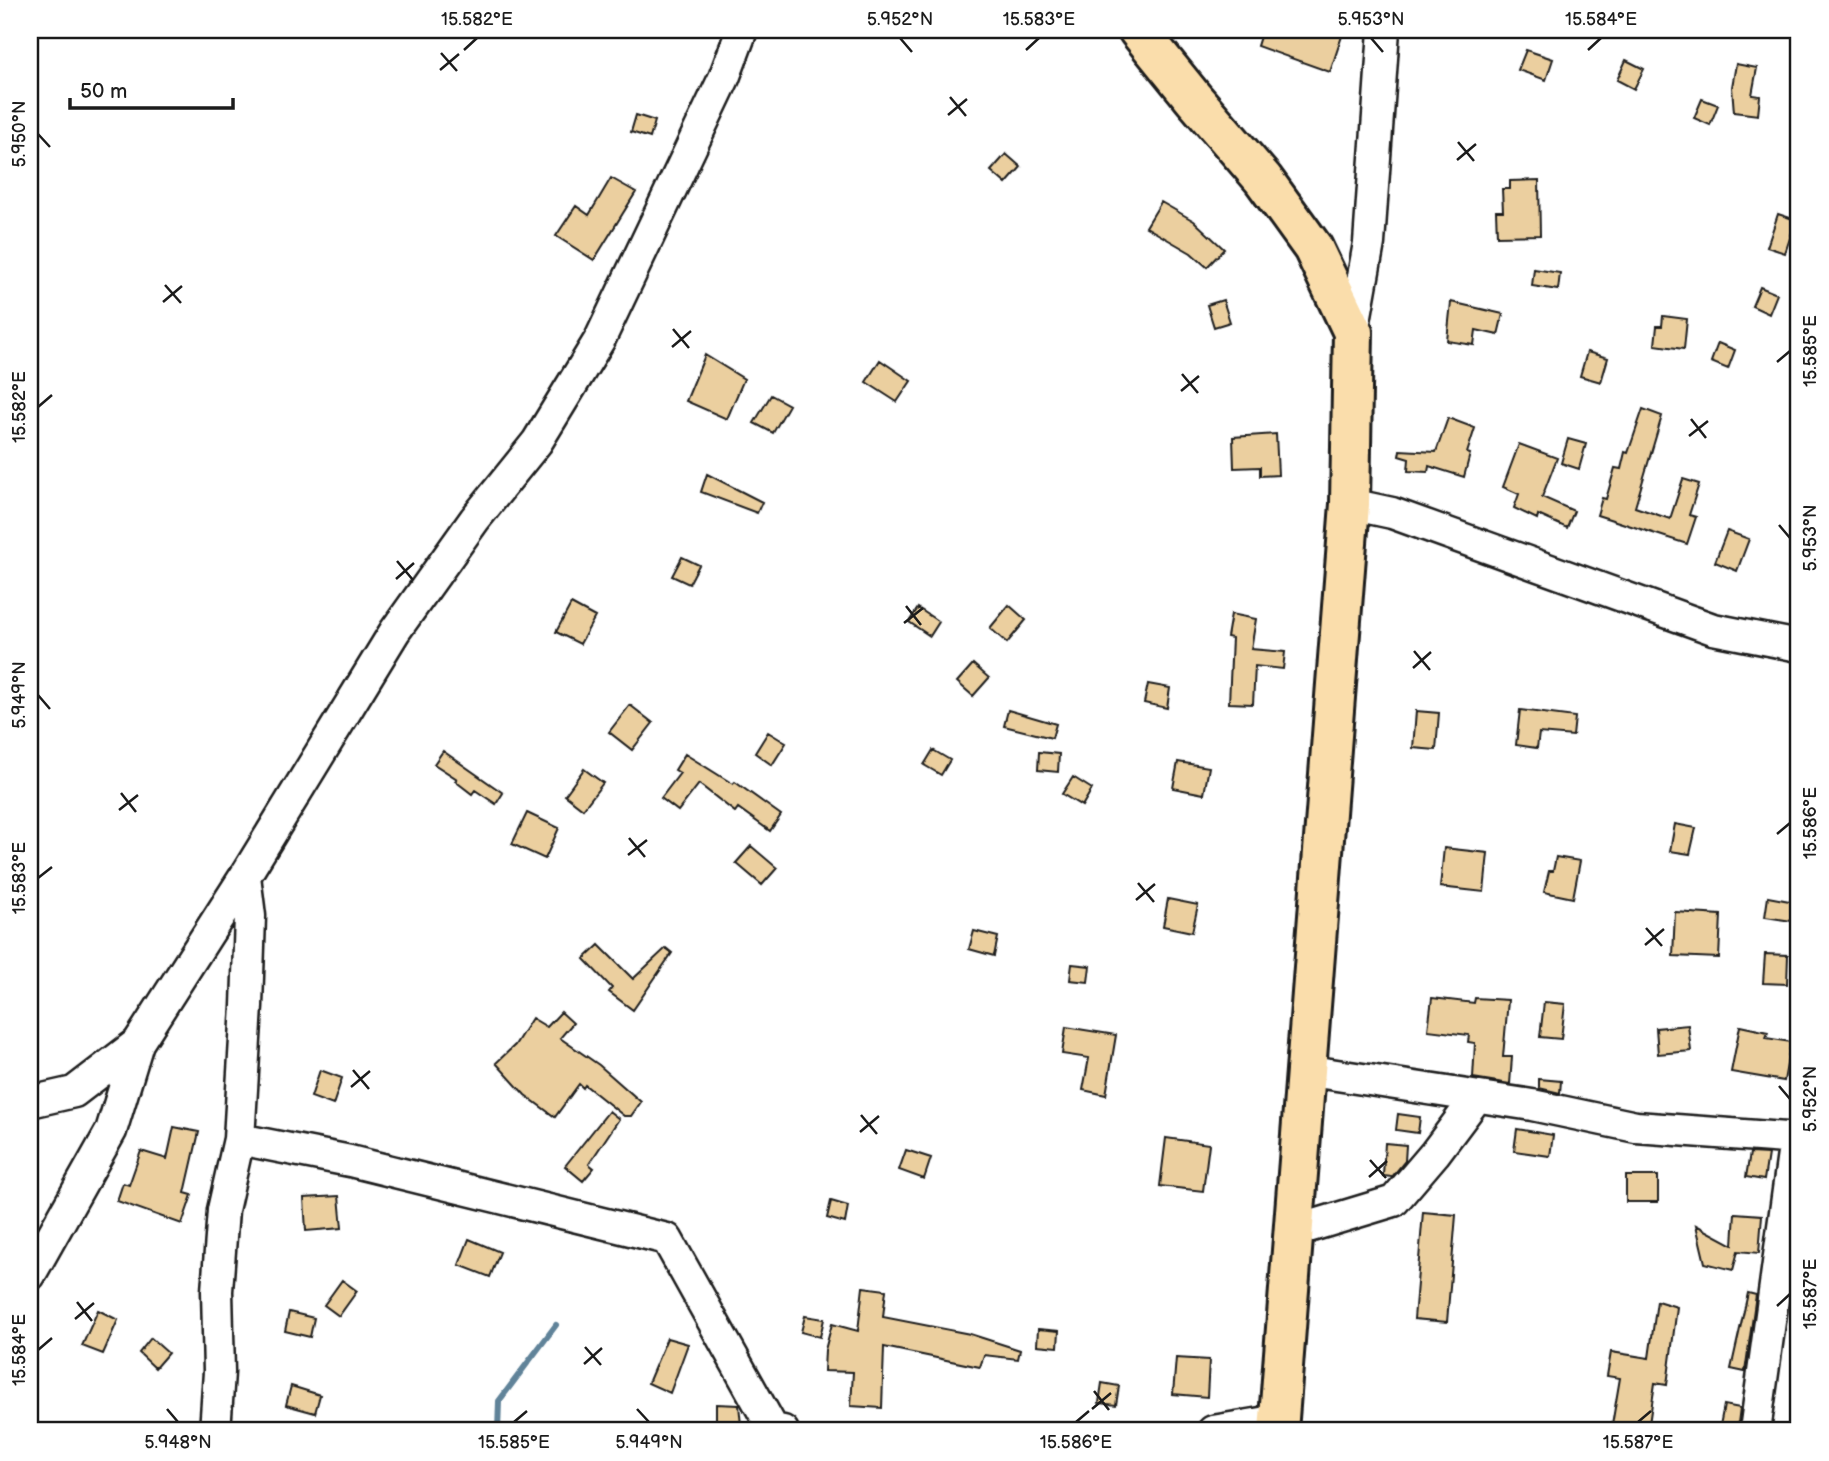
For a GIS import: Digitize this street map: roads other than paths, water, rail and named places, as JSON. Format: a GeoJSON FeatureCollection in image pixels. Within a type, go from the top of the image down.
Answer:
{"type":"FeatureCollection","features":[{"type":"Feature","properties":{"kind":"main road"},"geometry":{"type":"LineString","coordinates":[[1138,30],[1263,179],[1313,248],[1353,332],[1350,504],[1338,681],[1304,1070],[1295,1231],[1278,1426]]}},
{"type":"Feature","properties":{"kind":"street"},"geometry":{"type":"LineString","coordinates":[[30,1275],[111,1131],[138,1043],[245,876],[395,631],[475,519],[537,442],[600,339],[724,78],[742,30]]}},
{"type":"Feature","properties":{"kind":"street"},"geometry":{"type":"LineString","coordinates":[[1353,332],[1369,243],[1384,30]]}},
{"type":"Feature","properties":{"kind":"street"},"geometry":{"type":"LineString","coordinates":[[1350,504],[1392,513],[1713,629],[1799,646]]}},
{"type":"Feature","properties":{"kind":"street"},"geometry":{"type":"LineString","coordinates":[[215,1431],[219,1372],[216,1291],[223,1210],[239,1139],[250,916],[245,876]]}},
{"type":"Feature","properties":{"kind":"street"},"geometry":{"type":"LineString","coordinates":[[30,1102],[74,1093],[138,1043]]}},
{"type":"Feature","properties":{"kind":"street"},"geometry":{"type":"LineString","coordinates":[[1304,1070],[1478,1097],[1636,1127],[1797,1139],[1755,1431]]}},
{"type":"Feature","properties":{"kind":"street"},"geometry":{"type":"LineString","coordinates":[[1295,1231],[1394,1201],[1478,1097]]}},
{"type":"Feature","properties":{"kind":"street"},"geometry":{"type":"LineString","coordinates":[[239,1139],[350,1161],[667,1239],[777,1431]]}},
{"type":"Feature","properties":{"kind":"street"},"geometry":{"type":"LineString","coordinates":[[1213,1431],[1278,1426]]}},
{"type":"Feature","properties":{"kind":"waterway"},"geometry":{"type":"LineString","coordinates":[[498,1431],[499,1401],[556,1325]]}}]}
